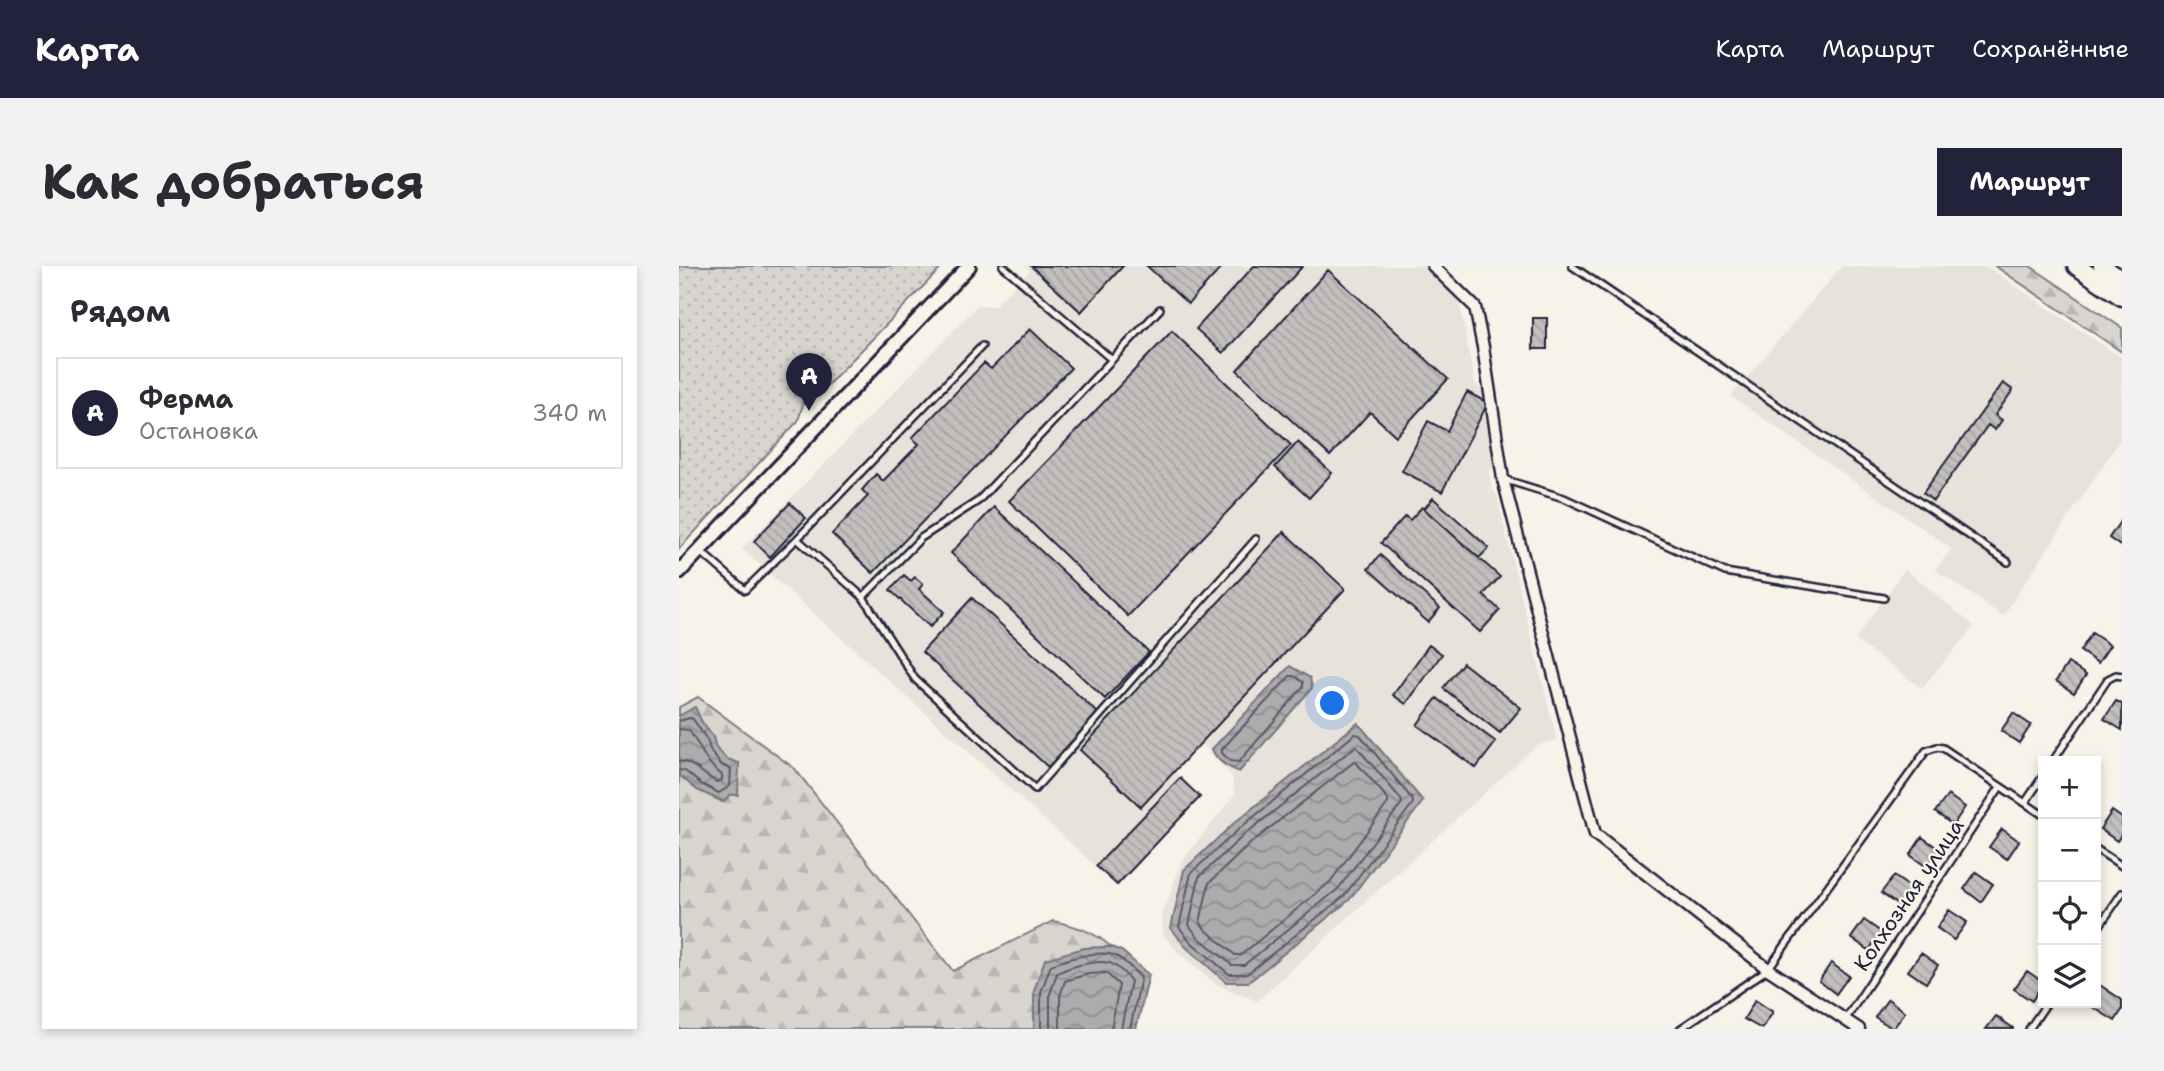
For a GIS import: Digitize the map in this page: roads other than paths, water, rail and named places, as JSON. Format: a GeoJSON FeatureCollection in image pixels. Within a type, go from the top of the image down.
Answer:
{"type":"FeatureCollection","features":[{"type":"Feature","properties":{"kind":"highway"},"geometry":{"type":"LineString","coordinates":[[2076,266],[2122,297]]}},
{"type":"Feature","properties":{"kind":"highway"},"geometry":{"type":"LineString","coordinates":[[2102,266],[2122,279]]}},
{"type":"Feature","properties":{"kind":"street"},"geometry":{"type":"LineString","coordinates":[[679,572],[969,266]]}},
{"type":"Feature","properties":{"kind":"street"},"geometry":{"type":"LineString","coordinates":[[1433,266],[1475,307],[1503,479],[1595,834],[1768,970],[1859,1029]]}},
{"type":"Feature","properties":{"kind":"lane"},"geometry":{"type":"LineString","coordinates":[[1003,266],[1111,359]]}},
{"type":"Feature","properties":{"kind":"lane"},"geometry":{"type":"LineString","coordinates":[[1572,266],[2008,562]]}},
{"type":"Feature","properties":{"kind":"lane"},"geometry":{"type":"LineString","coordinates":[[863,597],[921,538],[978,501],[1160,309]]}},
{"type":"Feature","properties":{"kind":"lane"},"geometry":{"type":"LineString","coordinates":[[700,550],[745,590],[982,346]]}},
{"type":"Feature","properties":{"kind":"lane"},"geometry":{"type":"LineString","coordinates":[[1503,479],[1564,498],[1725,572],[1884,598]]}},
{"type":"Feature","properties":{"kind":"lane"},"geometry":{"type":"LineString","coordinates":[[797,539],[863,597],[915,679],[1035,789],[1256,539]]}},
{"type":"Feature","properties":{"kind":"lane"},"geometry":{"type":"LineString","coordinates":[[2056,756],[2108,679],[2116,675],[2122,676]]}},
{"type":"Feature","properties":{"kind":"lane"},"geometry":{"type":"LineString","coordinates":[[1680,1029],[1768,970],[1926,751],[1943,748],[2038,812]]}},
{"type":"Feature","properties":{"kind":"lane"},"geometry":{"type":"LineString","coordinates":[[2025,803],[2038,784]]}},
{"type":"Feature","properties":{"kind":"lane","name":"Колхозная улица"},"geometry":{"type":"LineString","coordinates":[[1845,1020],[2000,787]]}},
{"type":"Feature","properties":{"kind":"lane"},"geometry":{"type":"LineString","coordinates":[[2101,852],[2122,866]]}},
{"type":"Feature","properties":{"kind":"lane"},"geometry":{"type":"LineString","coordinates":[[2101,924],[2122,893]]}},
{"type":"Feature","properties":{"kind":"lane"},"geometry":{"type":"LineString","coordinates":[[2029,1029],[2044,1008]]}},
{"type":"Feature","properties":{"kind":"water"},"geometry":{"type":"Polygon","coordinates":[[[1290,666],[1310,678],[1312,688],[1239,772],[1223,764],[1212,749],[1290,666]]]}},
{"type":"Feature","properties":{"kind":"water"},"geometry":{"type":"Polygon","coordinates":[[[695,707],[713,737],[716,748],[727,759],[739,763],[738,795],[730,795],[723,802],[697,790],[679,775],[679,716],[695,707]]]}},
{"type":"Feature","properties":{"kind":"water"},"geometry":{"type":"Polygon","coordinates":[[[1358,723],[1423,801],[1349,900],[1249,982],[1226,982],[1186,947],[1171,928],[1184,870],[1234,823],[1358,723]]]}},
{"type":"Feature","properties":{"kind":"water"},"geometry":{"type":"Polygon","coordinates":[[[1111,947],[1122,951],[1149,975],[1136,1029],[1034,1029],[1034,991],[1045,959],[1084,948],[1111,947]]]}},
{"type":"Feature","properties":{"kind":"place","name":"Ферма"},"geometry":{"type":"Point","coordinates":[809,411]}}]}
